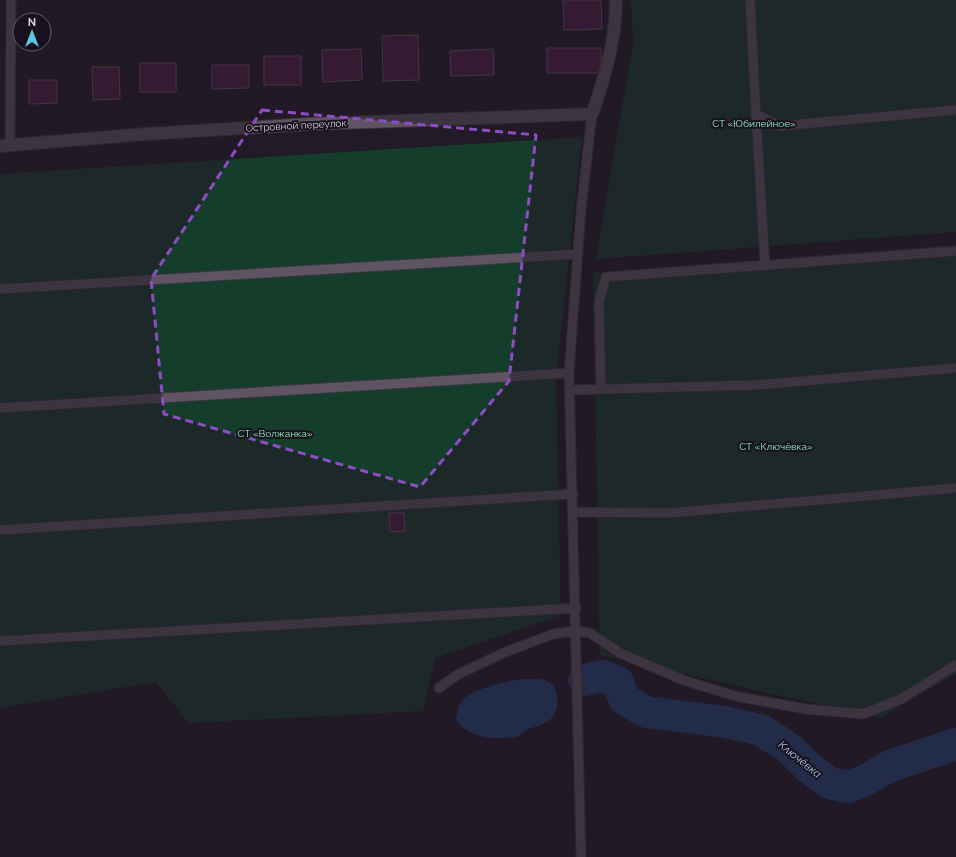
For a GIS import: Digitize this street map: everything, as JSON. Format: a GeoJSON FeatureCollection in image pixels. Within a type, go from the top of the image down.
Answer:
{"type":"FeatureCollection","features":[{"type":"Feature","properties":{"kind":"street"},"geometry":{"type":"LineString","coordinates":[[592,114],[604,81],[616,24],[616,0]]}},
{"type":"Feature","properties":{"kind":"street","name":"Островной переулок"},"geometry":{"type":"LineString","coordinates":[[5,146],[146,134],[310,124],[592,114]]}},
{"type":"Feature","properties":{"kind":"lane"},"geometry":{"type":"LineString","coordinates":[[5,146],[10,0]]}},
{"type":"Feature","properties":{"kind":"lane"},"geometry":{"type":"LineString","coordinates":[[750,0],[765,266]]}},
{"type":"Feature","properties":{"kind":"lane"},"geometry":{"type":"LineString","coordinates":[[756,114],[780,126],[956,110]]}},
{"type":"Feature","properties":{"kind":"lane"},"geometry":{"type":"LineString","coordinates":[[581,857],[574,512],[569,373],[578,254],[592,114]]}},
{"type":"Feature","properties":{"kind":"lane"},"geometry":{"type":"LineString","coordinates":[[601,389],[599,302],[606,277],[956,251]]}},
{"type":"Feature","properties":{"kind":"lane"},"geometry":{"type":"LineString","coordinates":[[0,289],[578,254]]}},
{"type":"Feature","properties":{"kind":"lane"},"geometry":{"type":"LineString","coordinates":[[570,390],[756,385],[956,368]]}},
{"type":"Feature","properties":{"kind":"lane"},"geometry":{"type":"LineString","coordinates":[[0,408],[569,373]]}},
{"type":"Feature","properties":{"kind":"lane"},"geometry":{"type":"LineString","coordinates":[[574,512],[668,513],[956,488]]}},
{"type":"Feature","properties":{"kind":"lane"},"geometry":{"type":"LineString","coordinates":[[0,530],[573,494]]}},
{"type":"Feature","properties":{"kind":"lane"},"geometry":{"type":"LineString","coordinates":[[0,641],[576,608]]}},
{"type":"Feature","properties":{"kind":"lane"},"geometry":{"type":"LineString","coordinates":[[439,688],[456,675],[503,653],[553,634],[576,632],[590,633],[620,653],[683,680],[734,696],[806,709],[863,714],[901,699],[956,666]]}},
{"type":"Feature","properties":{"kind":"highlighted area"},"geometry":{"type":"Polygon","coordinates":[[[262,110],[536,135],[509,381],[420,487],[164,414],[151,279],[262,110]]]}},
{"type":"Feature","properties":{"kind":"green space","name":"СТ «Юбилейное»"},"geometry":{"type":"Polygon","coordinates":[[[631,0],[956,0],[956,232],[596,259],[633,44],[631,0]]]}},
{"type":"Feature","properties":{"kind":"green space","name":"СТ «Волжанка»"},"geometry":{"type":"Polygon","coordinates":[[[582,137],[556,380],[561,615],[435,658],[423,711],[188,723],[156,682],[0,708],[0,174],[582,137]]]}},
{"type":"Feature","properties":{"kind":"green space","name":"СТ «Ключёвка»"},"geometry":{"type":"Polygon","coordinates":[[[956,245],[956,674],[880,718],[600,655],[593,273],[956,245]]]}},
{"type":"Feature","properties":{"kind":"water"},"geometry":{"type":"Polygon","coordinates":[[[525,679],[537,679],[549,682],[555,689],[557,704],[555,714],[546,723],[528,729],[518,737],[498,738],[485,737],[472,733],[466,730],[456,720],[458,708],[466,697],[490,686],[525,679]]]}},
{"type":"Feature","properties":{"kind":"building"},"geometry":{"type":"Polygon","coordinates":[[[563,0],[601,0],[602,29],[564,30],[563,0]]]}},
{"type":"Feature","properties":{"kind":"building"},"geometry":{"type":"Polygon","coordinates":[[[418,35],[419,80],[383,81],[382,36],[418,35]]]}},
{"type":"Feature","properties":{"kind":"building"},"geometry":{"type":"Polygon","coordinates":[[[547,48],[601,48],[601,73],[547,73],[547,48]]]}},
{"type":"Feature","properties":{"kind":"building"},"geometry":{"type":"Polygon","coordinates":[[[361,49],[362,80],[323,82],[322,50],[361,49]]]}},
{"type":"Feature","properties":{"kind":"building"},"geometry":{"type":"Polygon","coordinates":[[[493,49],[494,75],[451,76],[450,51],[493,49]]]}},
{"type":"Feature","properties":{"kind":"building"},"geometry":{"type":"Polygon","coordinates":[[[264,56],[301,56],[301,85],[264,85],[264,56]]]}},
{"type":"Feature","properties":{"kind":"building"},"geometry":{"type":"Polygon","coordinates":[[[140,63],[176,63],[176,92],[140,92],[140,63]]]}},
{"type":"Feature","properties":{"kind":"building"},"geometry":{"type":"Polygon","coordinates":[[[212,65],[249,65],[249,88],[212,89],[212,65]]]}},
{"type":"Feature","properties":{"kind":"building"},"geometry":{"type":"Polygon","coordinates":[[[92,67],[119,67],[120,99],[93,100],[92,67]]]}},
{"type":"Feature","properties":{"kind":"building"},"geometry":{"type":"Polygon","coordinates":[[[29,80],[57,80],[57,103],[29,104],[29,80]]]}},
{"type":"Feature","properties":{"kind":"building"},"geometry":{"type":"Polygon","coordinates":[[[389,513],[404,513],[405,531],[390,532],[389,513]]]}},
{"type":"Feature","properties":{"kind":"waterway","name":"Ключёвка"},"geometry":{"type":"LineString","coordinates":[[584,680],[603,676],[618,682],[624,699],[646,712],[725,722],[761,730],[789,748],[807,766],[829,783],[848,787],[864,781],[890,766],[956,744]]}}]}
